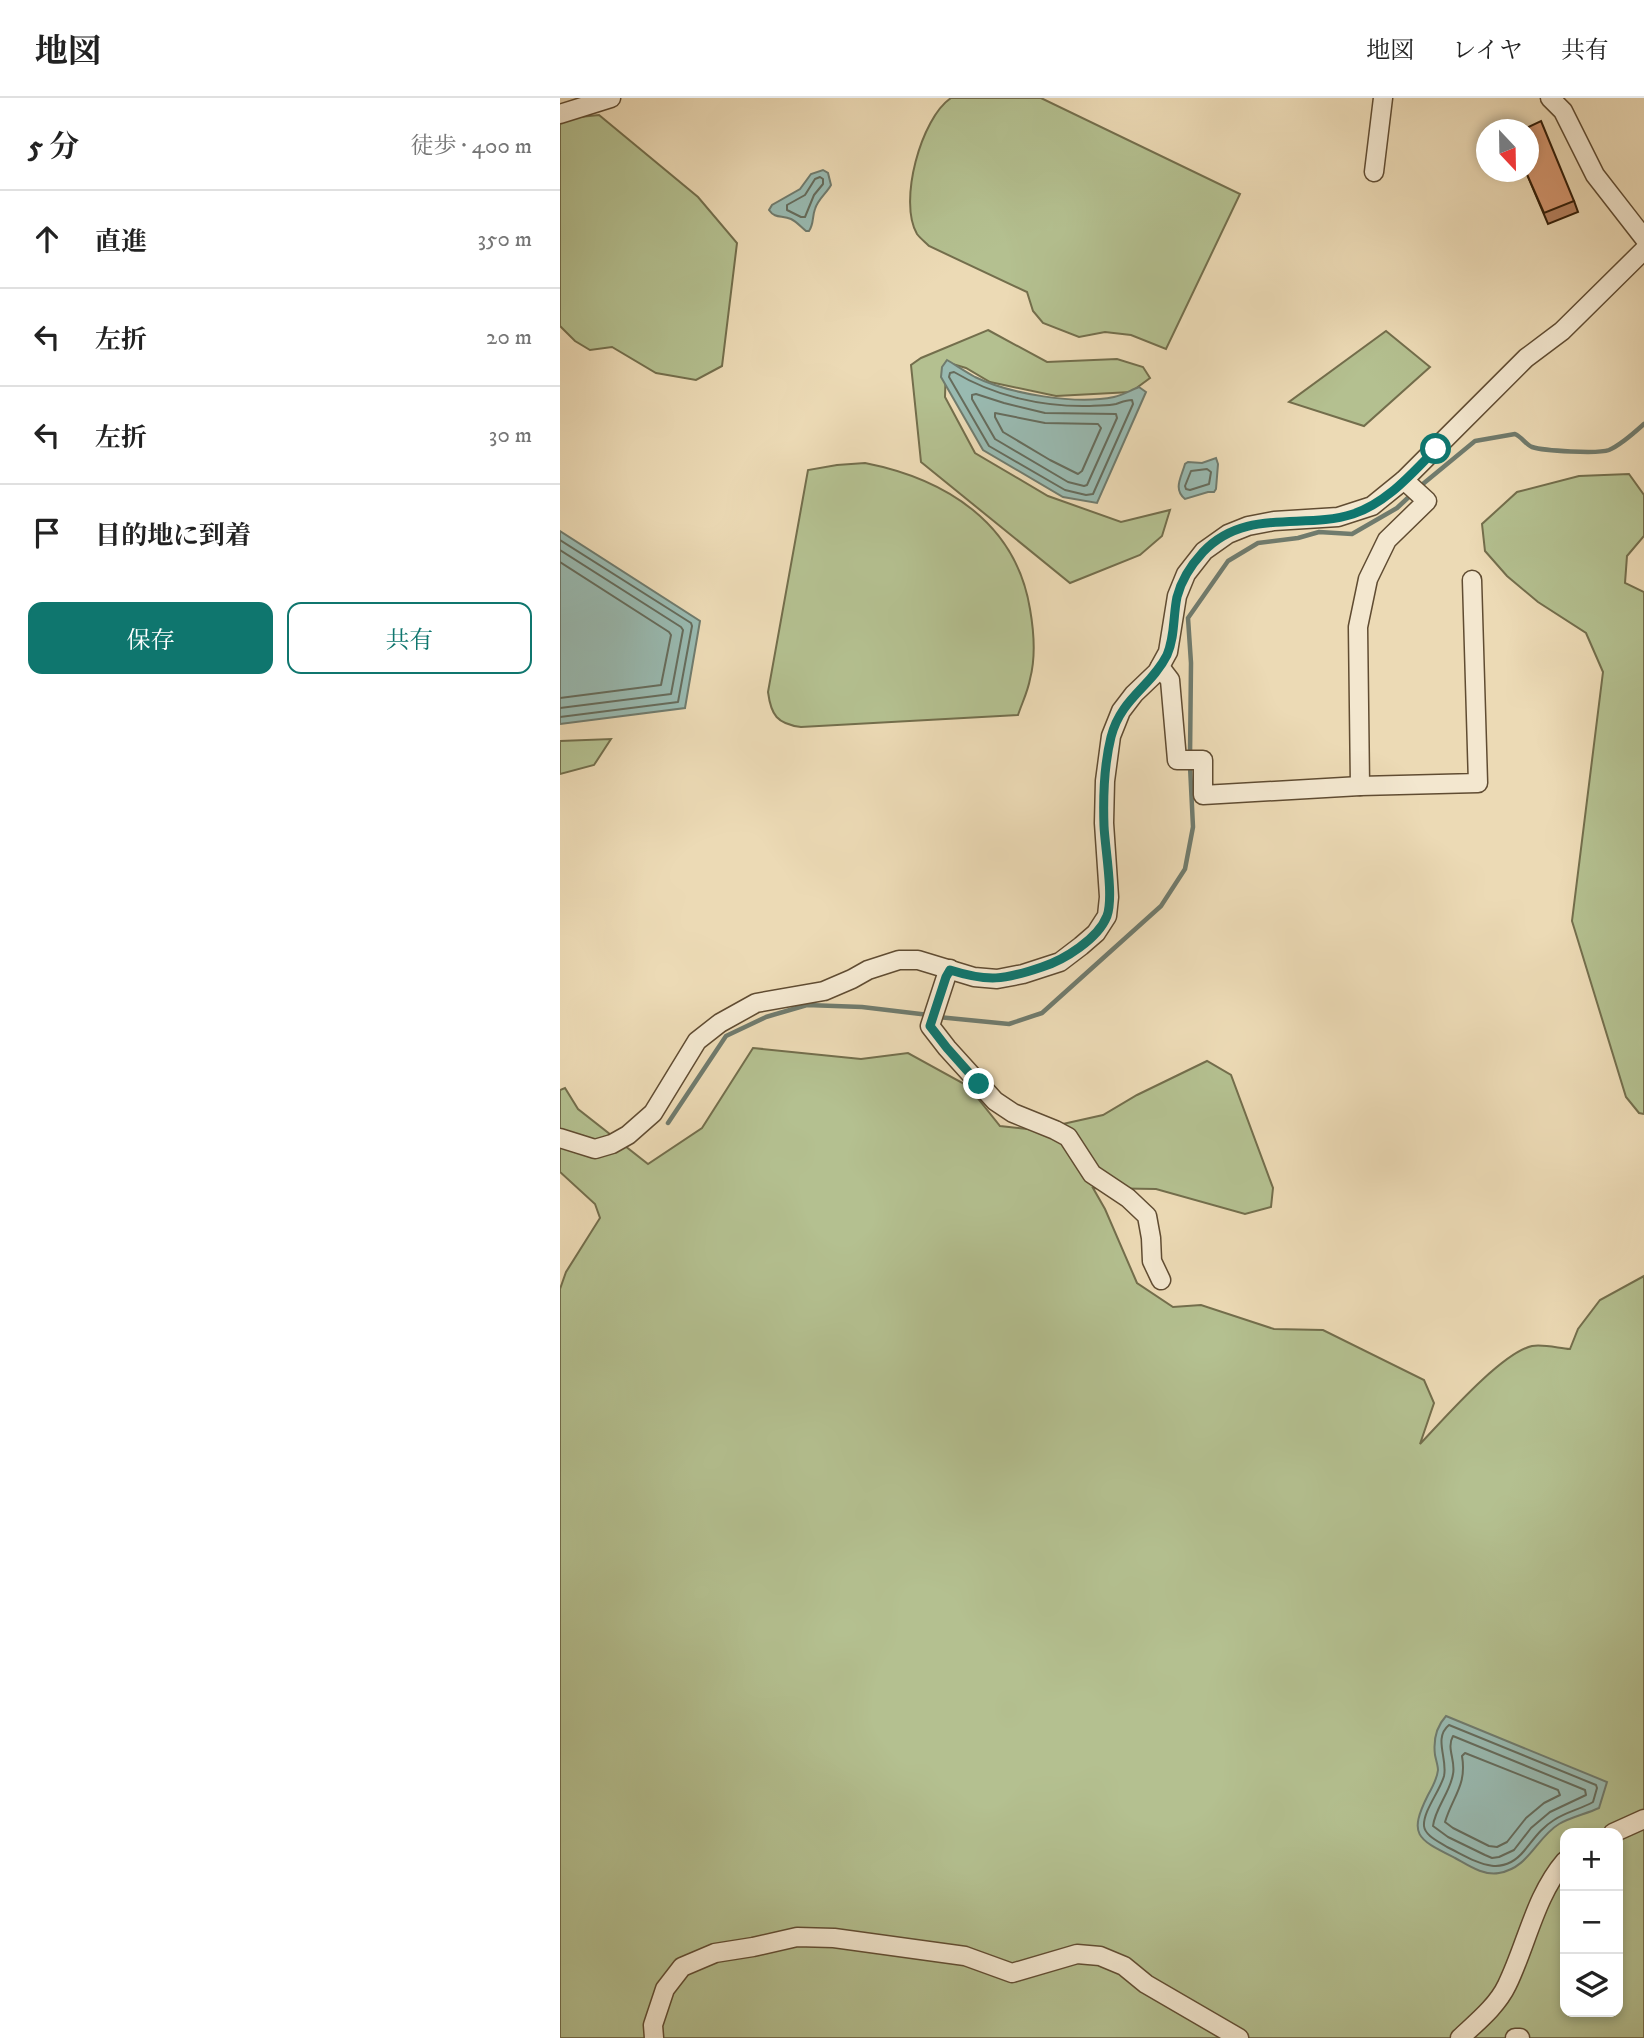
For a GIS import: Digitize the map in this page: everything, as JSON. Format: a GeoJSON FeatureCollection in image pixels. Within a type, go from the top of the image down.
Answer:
{"type":"FeatureCollection","features":[{"type":"Feature","properties":{"kind":"street"},"geometry":{"type":"LineString","coordinates":[[560,114],[611,98]]}},
{"type":"Feature","properties":{"kind":"street"},"geometry":{"type":"LineString","coordinates":[[1374,172],[1383,98]]}},
{"type":"Feature","properties":{"kind":"street"},"geometry":{"type":"LineString","coordinates":[[1550,98],[1563,111],[1595,175],[1644,238]]}},
{"type":"Feature","properties":{"kind":"street"},"geometry":{"type":"LineString","coordinates":[[560,1138],[594,1149],[612,1144],[628,1135],[653,1113],[697,1041],[720,1023],[756,1003],[824,991],[868,970],[899,960],[918,960],[974,977],[997,979],[1023,974],[1060,962],[1096,933],[1107,916],[1109,897],[1104,823],[1105,781],[1111,736],[1121,711],[1160,667],[1168,652],[1177,596],[1186,574],[1204,551],[1228,534],[1248,526],[1274,521],[1338,517],[1372,506],[1404,480],[1526,358],[1562,331],[1644,250]]}},
{"type":"Feature","properties":{"kind":"street"},"geometry":{"type":"LineString","coordinates":[[1360,786],[1358,627],[1368,579],[1387,540],[1427,501],[1404,480]]}},
{"type":"Feature","properties":{"kind":"street"},"geometry":{"type":"LineString","coordinates":[[1160,667],[1170,680],[1177,760],[1203,760],[1203,795],[1360,786],[1478,783],[1472,580]]}},
{"type":"Feature","properties":{"kind":"street"},"geometry":{"type":"LineString","coordinates":[[950,970],[930,1026],[995,1101],[1013,1113],[1068,1137],[1091,1174],[1128,1198],[1146,1216],[1152,1261],[1161,1280]]}},
{"type":"Feature","properties":{"kind":"street"},"geometry":{"type":"LineString","coordinates":[[1623,1828],[1644,1819]]}},
{"type":"Feature","properties":{"kind":"street"},"geometry":{"type":"LineString","coordinates":[[1461,2038],[1499,1999],[1508,1984],[1548,1886],[1560,1868]]}},
{"type":"Feature","properties":{"kind":"street"},"geometry":{"type":"LineString","coordinates":[[654,2038],[653,2025],[665,1989],[682,1968],[715,1953],[797,1937],[834,1938],[965,1956],[1012,1973],[1077,1954],[1100,1956],[1124,1966],[1146,1983],[1239,2038]]}},
{"type":"Feature","properties":{"kind":"street"},"geometry":{"type":"LineString","coordinates":[[1515,2038],[1520,2038]]}},
{"type":"Feature","properties":{"kind":"green space"},"geometry":{"type":"Polygon","coordinates":[[[951,98],[1041,98],[1240,194],[1166,349],[1131,335],[1105,332],[1079,337],[1043,323],[1033,311],[1027,292],[929,246],[918,236],[912,220],[911,182],[930,123],[951,98]]]}},
{"type":"Feature","properties":{"kind":"green space"},"geometry":{"type":"Polygon","coordinates":[[[599,115],[698,197],[737,243],[722,366],[696,380],[656,373],[612,347],[590,350],[575,341],[560,326],[560,119],[599,115]]]}},
{"type":"Feature","properties":{"kind":"green space"},"geometry":{"type":"Polygon","coordinates":[[[988,330],[1047,362],[1117,359],[1143,367],[1150,378],[1131,392],[1056,396],[990,382],[966,368],[946,362],[945,397],[975,453],[1048,496],[1121,522],[1170,510],[1162,536],[1140,555],[1070,583],[921,462],[911,365],[921,358],[988,330]]]}},
{"type":"Feature","properties":{"kind":"green space"},"geometry":{"type":"Polygon","coordinates":[[[1386,331],[1430,367],[1364,426],[1289,402],[1386,331]]]}},
{"type":"Feature","properties":{"kind":"green space"},"geometry":{"type":"Polygon","coordinates":[[[865,463],[923,480],[949,494],[973,510],[993,529],[1010,552],[1022,579],[1030,609],[1034,653],[1028,688],[1018,715],[801,727],[786,724],[773,712],[768,692],[808,470],[865,463]]]}},
{"type":"Feature","properties":{"kind":"green space"},"geometry":{"type":"Polygon","coordinates":[[[1629,474],[1644,495],[1644,536],[1627,556],[1625,583],[1644,592],[1644,1114],[1639,1113],[1626,1097],[1572,921],[1603,672],[1586,633],[1538,602],[1507,576],[1485,551],[1482,524],[1517,492],[1579,476],[1629,474]]]}},
{"type":"Feature","properties":{"kind":"green space"},"geometry":{"type":"Polygon","coordinates":[[[611,739],[594,765],[560,774],[560,741],[611,739]]]}},
{"type":"Feature","properties":{"kind":"green space"},"geometry":{"type":"Polygon","coordinates":[[[753,1048],[861,1059],[908,1053],[968,1086],[1000,1126],[1036,1130],[1103,1115],[1207,1061],[1231,1075],[1273,1188],[1271,1207],[1245,1214],[1156,1189],[1093,1188],[1137,1283],[1173,1307],[1201,1305],[1274,1329],[1323,1330],[1424,1380],[1434,1403],[1420,1444],[1473,1389],[1505,1361],[1532,1346],[1570,1349],[1578,1329],[1600,1300],[1644,1276],[1644,2038],[560,2038],[560,1289],[566,1272],[600,1218],[595,1204],[560,1172],[560,1090],[565,1088],[578,1109],[648,1164],[702,1128],[753,1048]]]}},
{"type":"Feature","properties":{"kind":"water"},"geometry":{"type":"Polygon","coordinates":[[[823,170],[828,173],[831,185],[816,205],[809,231],[791,219],[771,213],[769,210],[772,205],[800,189],[811,174],[823,170]]]}},
{"type":"Feature","properties":{"kind":"water"},"geometry":{"type":"Polygon","coordinates":[[[947,360],[989,383],[1024,393],[1081,400],[1117,396],[1139,387],[1146,392],[1097,503],[1063,497],[983,450],[941,377],[942,367],[947,360]]]}},
{"type":"Feature","properties":{"kind":"water"},"geometry":{"type":"Polygon","coordinates":[[[1216,458],[1218,464],[1214,492],[1185,499],[1179,487],[1185,464],[1202,463],[1216,458]]]}},
{"type":"Feature","properties":{"kind":"water"},"geometry":{"type":"Polygon","coordinates":[[[560,531],[700,621],[685,708],[560,724],[560,531]]]}},
{"type":"Feature","properties":{"kind":"water"},"geometry":{"type":"Polygon","coordinates":[[[1446,1716],[1607,1782],[1599,1808],[1559,1824],[1518,1865],[1499,1873],[1476,1869],[1432,1846],[1420,1834],[1418,1819],[1437,1777],[1435,1739],[1446,1716]]]}},
{"type":"Feature","properties":{"kind":"building"},"geometry":{"type":"Polygon","coordinates":[[[1541,121],[1574,201],[1544,213],[1530,182],[1539,182],[1541,121]]]}},
{"type":"Feature","properties":{"kind":"waterway"},"geometry":{"type":"LineString","coordinates":[[1418,488],[1475,441],[1515,434],[1530,446],[1538,448],[1603,451],[1618,445],[1644,424]]}},
{"type":"Feature","properties":{"kind":"waterway"},"geometry":{"type":"LineString","coordinates":[[1190,757],[1191,663],[1188,618],[1228,561],[1258,543],[1298,538],[1319,532],[1352,534],[1397,508],[1412,494]]}},
{"type":"Feature","properties":{"kind":"waterway"},"geometry":{"type":"LineString","coordinates":[[938,1017],[1009,1024],[1042,1013],[1161,906],[1185,869],[1193,827],[1190,766]]}},
{"type":"Feature","properties":{"kind":"waterway"},"geometry":{"type":"LineString","coordinates":[[668,1123],[726,1036],[766,1017],[807,1005],[862,1007],[929,1015]]}},
{"type":"Feature","properties":{"kind":"route"},"geometry":{"type":"LineString","coordinates":[[979,1084],[930,1026],[946,977],[950,970],[974,977],[997,979],[1060,962],[1096,933],[1107,916],[1109,897],[1104,823],[1105,781],[1111,736],[1121,711],[1157,672],[1168,652],[1177,596],[1186,574],[1204,551],[1228,534],[1248,526],[1274,521],[1338,517],[1372,506],[1436,449]]}}]}
